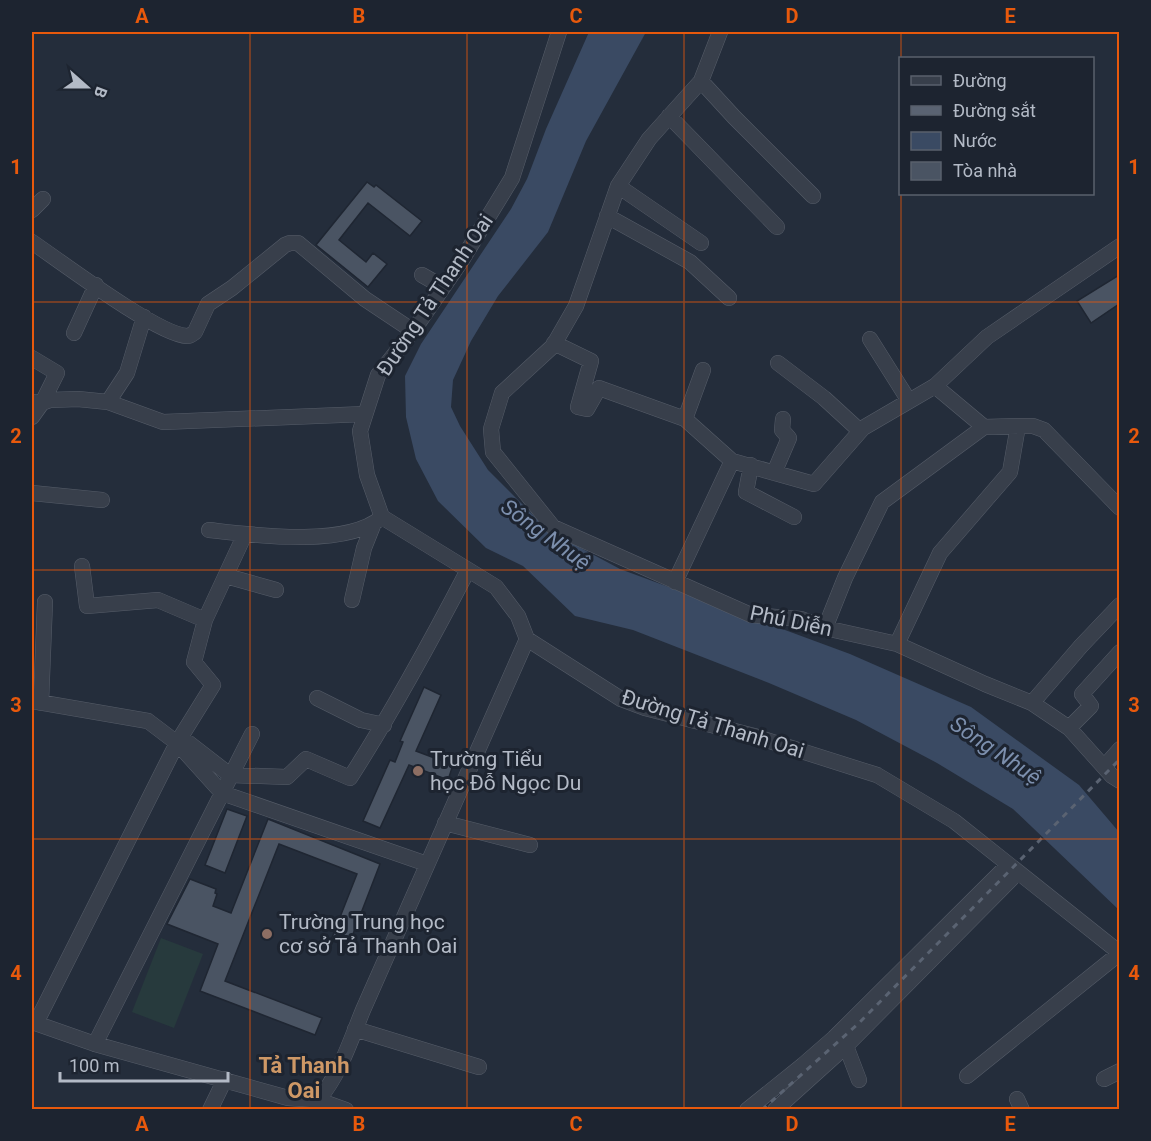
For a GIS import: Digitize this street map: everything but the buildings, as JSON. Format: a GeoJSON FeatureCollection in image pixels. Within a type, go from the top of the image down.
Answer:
{"type":"FeatureCollection","features":[{"type":"Feature","properties":{"kind":"street","name":"Đường Tả Thanh Oai"},"geometry":{"type":"LineString","coordinates":[[378,520],[367,475],[360,430],[378,375],[443,287],[513,178],[559,32]]}},
{"type":"Feature","properties":{"kind":"street"},"geometry":{"type":"LineString","coordinates":[[720,32],[701,81],[649,139],[618,186],[576,306],[554,343],[591,361],[578,407],[587,409],[599,388],[685,419],[732,461],[814,484],[860,431],[935,386],[987,338],[1119,246]]}},
{"type":"Feature","properties":{"kind":"street"},"geometry":{"type":"LineString","coordinates":[[701,81],[813,196]]}},
{"type":"Feature","properties":{"kind":"street"},"geometry":{"type":"LineString","coordinates":[[669,116],[777,227]]}},
{"type":"Feature","properties":{"kind":"street"},"geometry":{"type":"LineString","coordinates":[[618,186],[701,243]]}},
{"type":"Feature","properties":{"kind":"street"},"geometry":{"type":"LineString","coordinates":[[32,210],[43,199]]}},
{"type":"Feature","properties":{"kind":"street"},"geometry":{"type":"LineString","coordinates":[[607,216],[690,262],[729,298]]}},
{"type":"Feature","properties":{"kind":"street"},"geometry":{"type":"LineString","coordinates":[[32,242],[144,317],[187,336],[193,334],[208,304],[232,288],[285,245],[294,242],[305,247],[365,299],[412,331]]}},
{"type":"Feature","properties":{"kind":"street"},"geometry":{"type":"LineString","coordinates":[[422,275],[443,287]]}},
{"type":"Feature","properties":{"kind":"street"},"geometry":{"type":"LineString","coordinates":[[74,333],[96,285]]}},
{"type":"Feature","properties":{"kind":"street"},"geometry":{"type":"LineString","coordinates":[[108,402],[127,373],[144,317]]}},
{"type":"Feature","properties":{"kind":"street"},"geometry":{"type":"LineString","coordinates":[[870,339],[909,401]]}},
{"type":"Feature","properties":{"kind":"street","name":"Phú Diễn"},"geometry":{"type":"LineString","coordinates":[[554,343],[525,374],[502,393],[491,429],[494,452],[553,527],[751,615],[801,619],[825,628],[897,644],[1032,703],[1069,728],[1119,781]]}},
{"type":"Feature","properties":{"kind":"street"},"geometry":{"type":"LineString","coordinates":[[32,358],[57,373],[37,402],[32,417]]}},
{"type":"Feature","properties":{"kind":"street"},"geometry":{"type":"LineString","coordinates":[[778,363],[824,398],[860,431]]}},
{"type":"Feature","properties":{"kind":"street"},"geometry":{"type":"LineString","coordinates":[[685,419],[703,370]]}},
{"type":"Feature","properties":{"kind":"street"},"geometry":{"type":"LineString","coordinates":[[935,386],[984,427]]}},
{"type":"Feature","properties":{"kind":"street"},"geometry":{"type":"LineString","coordinates":[[37,402],[78,399],[108,402],[164,422],[365,414]]}},
{"type":"Feature","properties":{"kind":"street"},"geometry":{"type":"LineString","coordinates":[[774,472],[789,438],[782,430],[783,419]]}},
{"type":"Feature","properties":{"kind":"street"},"geometry":{"type":"LineString","coordinates":[[897,644],[940,553],[1010,472],[1018,426]]}},
{"type":"Feature","properties":{"kind":"street"},"geometry":{"type":"LineString","coordinates":[[825,628],[845,578],[882,502],[984,427],[1033,426],[1044,430],[1119,508]]}},
{"type":"Feature","properties":{"kind":"street"},"geometry":{"type":"LineString","coordinates":[[675,582],[732,461]]}},
{"type":"Feature","properties":{"kind":"street"},"geometry":{"type":"LineString","coordinates":[[751,465],[746,492],[794,518]]}},
{"type":"Feature","properties":{"kind":"street"},"geometry":{"type":"LineString","coordinates":[[32,493],[102,500]]}},
{"type":"Feature","properties":{"kind":"street"},"geometry":{"type":"LineString","coordinates":[[209,530],[285,536],[343,534],[378,520]]}},
{"type":"Feature","properties":{"kind":"street"},"geometry":{"type":"LineString","coordinates":[[318,1100],[329,1087],[339,1069],[527,639],[518,616],[496,587],[378,520]]}},
{"type":"Feature","properties":{"kind":"street"},"geometry":{"type":"LineString","coordinates":[[352,600],[364,548],[378,520]]}},
{"type":"Feature","properties":{"kind":"street"},"geometry":{"type":"LineString","coordinates":[[245,534],[206,620],[194,662],[213,685],[179,740],[34,1023],[95,1044],[288,1098],[318,1100],[346,1110]]}},
{"type":"Feature","properties":{"kind":"street"},"geometry":{"type":"LineString","coordinates":[[82,566],[87,606],[158,600],[206,620]]}},
{"type":"Feature","properties":{"kind":"street"},"geometry":{"type":"LineString","coordinates":[[45,602],[36,702],[147,721],[230,775],[287,777],[306,759],[350,778],[422,660],[468,570]]}},
{"type":"Feature","properties":{"kind":"street"},"geometry":{"type":"LineString","coordinates":[[226,576],[276,590]]}},
{"type":"Feature","properties":{"kind":"street"},"geometry":{"type":"LineString","coordinates":[[1032,703],[1119,605]]}},
{"type":"Feature","properties":{"kind":"street","name":"Đường Tả Thanh Oai"},"geometry":{"type":"LineString","coordinates":[[527,639],[621,699],[645,708],[754,736],[877,775],[954,821],[1119,953]]}},
{"type":"Feature","properties":{"kind":"street"},"geometry":{"type":"LineString","coordinates":[[1069,728],[1091,706],[1082,694],[1119,652]]}},
{"type":"Feature","properties":{"kind":"street"},"geometry":{"type":"LineString","coordinates":[[317,698],[361,720],[384,725]]}},
{"type":"Feature","properties":{"kind":"street"},"geometry":{"type":"LineString","coordinates":[[95,1044],[252,734]]}},
{"type":"Feature","properties":{"kind":"street"},"geometry":{"type":"LineString","coordinates":[[179,740],[222,793],[427,864]]}},
{"type":"Feature","properties":{"kind":"street"},"geometry":{"type":"LineString","coordinates":[[1104,766],[1119,749]]}},
{"type":"Feature","properties":{"kind":"street"},"geometry":{"type":"LineString","coordinates":[[445,823],[530,845]]}},
{"type":"Feature","properties":{"kind":"street"},"geometry":{"type":"LineString","coordinates":[[775,1110],[846,1046],[1013,868]]}},
{"type":"Feature","properties":{"kind":"street"},"geometry":{"type":"LineString","coordinates":[[747,1110],[834,1038],[1013,868]]}},
{"type":"Feature","properties":{"kind":"street"},"geometry":{"type":"LineString","coordinates":[[967,1076],[1119,953]]}},
{"type":"Feature","properties":{"kind":"street"},"geometry":{"type":"LineString","coordinates":[[355,1029],[479,1067]]}},
{"type":"Feature","properties":{"kind":"street"},"geometry":{"type":"LineString","coordinates":[[846,1046],[859,1080]]}},
{"type":"Feature","properties":{"kind":"street"},"geometry":{"type":"LineString","coordinates":[[1104,1079],[1119,1071]]}},
{"type":"Feature","properties":{"kind":"street"},"geometry":{"type":"LineString","coordinates":[[210,1110],[225,1079]]}},
{"type":"Feature","properties":{"kind":"shaded area"},"geometry":{"type":"Polygon","coordinates":[[[161,938],[203,954],[174,1028],[132,1012],[161,938]]]}},
{"type":"Feature","properties":{"kind":"water","name":"Sông Nhuệ"},"geometry":{"type":"Polygon","coordinates":[[[589,32],[646,32],[586,141],[548,232],[498,296],[471,341],[453,380],[451,407],[460,426],[488,470],[549,531],[620,569],[850,654],[971,707],[1079,785],[1119,832],[1119,910],[1013,809],[937,763],[856,720],[769,683],[633,630],[575,616],[523,566],[486,548],[438,501],[416,459],[406,417],[405,376],[421,344],[511,209],[527,179],[546,129],[589,32]]]}},
{"type":"Feature","properties":{"kind":"railway"},"geometry":{"type":"LineString","coordinates":[[762,1110],[860,1022],[1120,759]]}},
{"type":"Feature","properties":{"kind":"place","name":"Trường Tiểu học Đỗ Ngọc Du"},"geometry":{"type":"Point","coordinates":[418,771]}},
{"type":"Feature","properties":{"kind":"place","name":"Trường Trung học cơ sở Tả Thanh Oai"},"geometry":{"type":"Point","coordinates":[267,934]}},
{"type":"Feature","properties":{"kind":"district","name":"Tả Thanh Oai"},"geometry":{"type":"Point","coordinates":[304,1078]}}]}
